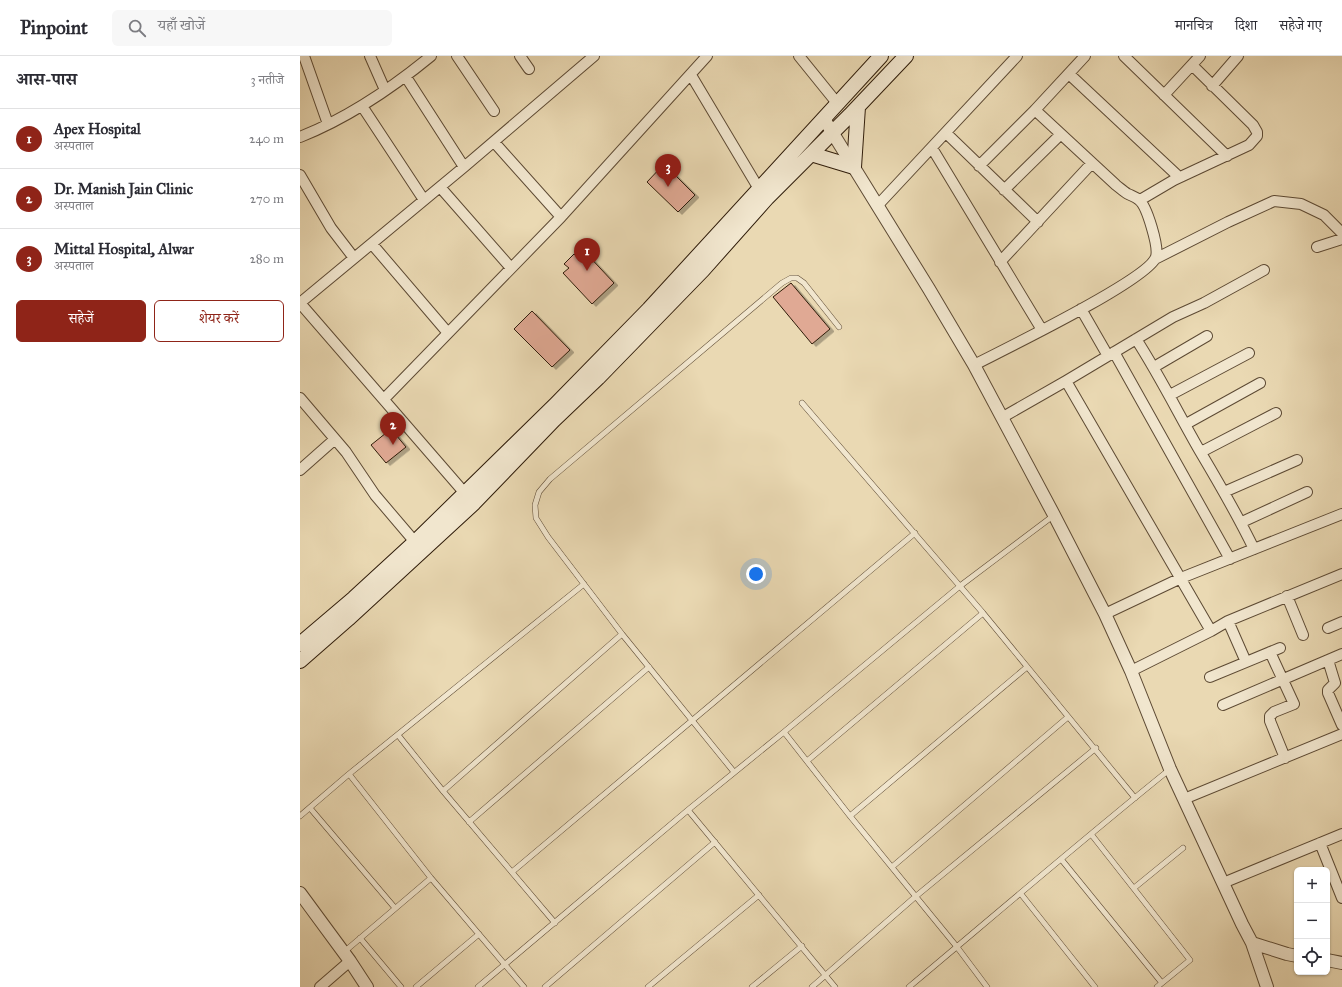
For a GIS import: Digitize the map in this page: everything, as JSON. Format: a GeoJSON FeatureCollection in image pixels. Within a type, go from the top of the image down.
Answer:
{"type":"FeatureCollection","features":[{"type":"Feature","properties":{"kind":"main road"},"geometry":{"type":"LineString","coordinates":[[300,661],[354,598],[415,542],[464,492],[509,451],[649,309],[881,56]]}},
{"type":"Feature","properties":{"kind":"main road"},"geometry":{"type":"LineString","coordinates":[[300,644],[325,630],[474,503],[703,270],[767,198],[858,108],[906,56]]}},
{"type":"Feature","properties":{"kind":"main road"},"geometry":{"type":"LineString","coordinates":[[811,154],[854,167],[858,108]]}},
{"type":"Feature","properties":{"kind":"street"},"geometry":{"type":"LineString","coordinates":[[304,56],[328,124]]}},
{"type":"Feature","properties":{"kind":"street"},"geometry":{"type":"LineString","coordinates":[[370,56],[385,90]]}},
{"type":"Feature","properties":{"kind":"street"},"geometry":{"type":"LineString","coordinates":[[300,137],[362,106],[406,77],[431,56]]}},
{"type":"Feature","properties":{"kind":"street"},"geometry":{"type":"LineString","coordinates":[[457,56],[494,111]]}},
{"type":"Feature","properties":{"kind":"street"},"geometry":{"type":"LineString","coordinates":[[520,56],[529,69]]}},
{"type":"Feature","properties":{"kind":"street"},"geometry":{"type":"LineString","coordinates":[[474,503],[300,303],[494,142],[594,56]]}},
{"type":"Feature","properties":{"kind":"street"},"geometry":{"type":"LineString","coordinates":[[384,399],[561,217],[708,56]]}},
{"type":"Feature","properties":{"kind":"street"},"geometry":{"type":"LineString","coordinates":[[878,205],[1017,56]]}},
{"type":"Feature","properties":{"kind":"street"},"geometry":{"type":"LineString","coordinates":[[979,166],[1086,56]]}},
{"type":"Feature","properties":{"kind":"street"},"geometry":{"type":"LineString","coordinates":[[1164,95],[1200,56]]}},
{"type":"Feature","properties":{"kind":"street"},"geometry":{"type":"LineString","coordinates":[[1212,86],[1238,56]]}},
{"type":"Feature","properties":{"kind":"street"},"geometry":{"type":"LineString","coordinates":[[804,58],[837,104]]}},
{"type":"Feature","properties":{"kind":"street"},"geometry":{"type":"LineString","coordinates":[[1131,58],[1164,95],[1227,156]]}},
{"type":"Feature","properties":{"kind":"street"},"geometry":{"type":"LineString","coordinates":[[1140,200],[1179,177],[1249,145],[1257,136],[1257,132],[1253,125],[1192,65]]}},
{"type":"Feature","properties":{"kind":"street"},"geometry":{"type":"LineString","coordinates":[[1069,74],[1179,177]]}},
{"type":"Feature","properties":{"kind":"street"},"geometry":{"type":"LineString","coordinates":[[691,75],[759,189]]}},
{"type":"Feature","properties":{"kind":"street"},"geometry":{"type":"LineString","coordinates":[[406,77],[464,167]]}},
{"type":"Feature","properties":{"kind":"street"},"geometry":{"type":"LineString","coordinates":[[362,106],[424,200]]}},
{"type":"Feature","properties":{"kind":"street"},"geometry":{"type":"LineString","coordinates":[[1035,110],[1124,192],[1140,200],[1145,210],[1156,244],[1157,252],[1155,259]]}},
{"type":"Feature","properties":{"kind":"street"},"geometry":{"type":"LineString","coordinates":[[824,119],[832,134],[878,205],[974,365],[1105,614],[1131,671],[1170,769],[1252,943],[1267,987]]}},
{"type":"Feature","properties":{"kind":"street"},"geometry":{"type":"LineString","coordinates":[[946,133],[1038,222]]}},
{"type":"Feature","properties":{"kind":"street"},"geometry":{"type":"LineString","coordinates":[[1004,190],[1061,134]]}},
{"type":"Feature","properties":{"kind":"street"},"geometry":{"type":"LineString","coordinates":[[494,142],[561,217]]}},
{"type":"Feature","properties":{"kind":"street"},"geometry":{"type":"LineString","coordinates":[[932,148],[1042,330]]}},
{"type":"Feature","properties":{"kind":"street"},"geometry":{"type":"LineString","coordinates":[[1000,262],[1092,163]]}},
{"type":"Feature","properties":{"kind":"street"},"geometry":{"type":"LineString","coordinates":[[300,175],[331,228],[354,258]]}},
{"type":"Feature","properties":{"kind":"street"},"geometry":{"type":"LineString","coordinates":[[440,187],[511,268]]}},
{"type":"Feature","properties":{"kind":"street"},"geometry":{"type":"LineString","coordinates":[[974,365],[1081,309],[1143,272],[1155,259],[1228,222],[1274,201],[1301,204],[1324,215],[1342,233]]}},
{"type":"Feature","properties":{"kind":"street"},"geometry":{"type":"LineString","coordinates":[[1317,247],[1342,239]]}},
{"type":"Feature","properties":{"kind":"street"},"geometry":{"type":"LineString","coordinates":[[372,244],[448,333]]}},
{"type":"Feature","properties":{"kind":"street"},"geometry":{"type":"LineString","coordinates":[[1002,417],[1066,381],[1173,317],[1204,303],[1264,270]]}},
{"type":"Feature","properties":{"kind":"street"},"geometry":{"type":"LineString","coordinates":[[1081,309],[1111,354],[1230,559]]}},
{"type":"Feature","properties":{"kind":"street"},"geometry":{"type":"LineString","coordinates":[[1154,367],[1207,336]]}},
{"type":"Feature","properties":{"kind":"street"},"geometry":{"type":"LineString","coordinates":[[1136,339],[1154,367],[1200,452],[1242,522],[1254,549]]}},
{"type":"Feature","properties":{"kind":"street"},"geometry":{"type":"LineString","coordinates":[[1170,396],[1249,353]]}},
{"type":"Feature","properties":{"kind":"street"},"geometry":{"type":"LineString","coordinates":[[1066,381],[1211,631]]}},
{"type":"Feature","properties":{"kind":"street"},"geometry":{"type":"LineString","coordinates":[[1186,424],[1260,383]]}},
{"type":"Feature","properties":{"kind":"street"},"geometry":{"type":"LineString","coordinates":[[300,398],[346,452],[374,496],[415,542]]}},
{"type":"Feature","properties":{"kind":"street"},"geometry":{"type":"LineString","coordinates":[[1200,452],[1276,413]]}},
{"type":"Feature","properties":{"kind":"street"},"geometry":{"type":"LineString","coordinates":[[300,470],[335,439]]}},
{"type":"Feature","properties":{"kind":"street"},"geometry":{"type":"LineString","coordinates":[[1224,492],[1297,460]]}},
{"type":"Feature","properties":{"kind":"street"},"geometry":{"type":"LineString","coordinates":[[1242,522],[1307,492]]}},
{"type":"Feature","properties":{"kind":"street"},"geometry":{"type":"LineString","coordinates":[[1105,614],[1181,578],[1342,514]]}},
{"type":"Feature","properties":{"kind":"street"},"geometry":{"type":"LineString","coordinates":[[1131,671],[1228,621],[1342,574]]}},
{"type":"Feature","properties":{"kind":"street"},"geometry":{"type":"LineString","coordinates":[[1287,596],[1303,635]]}},
{"type":"Feature","properties":{"kind":"street"},"geometry":{"type":"LineString","coordinates":[[1228,621],[1246,662]]}},
{"type":"Feature","properties":{"kind":"street"},"geometry":{"type":"LineString","coordinates":[[1328,628],[1342,622]]}},
{"type":"Feature","properties":{"kind":"street"},"geometry":{"type":"LineString","coordinates":[[1210,676],[1280,648]]}},
{"type":"Feature","properties":{"kind":"street"},"geometry":{"type":"LineString","coordinates":[[1270,652],[1294,704],[1274,712],[1270,716],[1270,721],[1285,758]]}},
{"type":"Feature","properties":{"kind":"street"},"geometry":{"type":"LineString","coordinates":[[1223,704],[1342,654]]}},
{"type":"Feature","properties":{"kind":"street"},"geometry":{"type":"LineString","coordinates":[[1328,660],[1335,683],[1328,690],[1328,693],[1342,725]]}},
{"type":"Feature","properties":{"kind":"street"},"geometry":{"type":"LineString","coordinates":[[1184,800],[1342,734]]}},
{"type":"Feature","properties":{"kind":"street"},"geometry":{"type":"LineString","coordinates":[[1223,882],[1342,834]]}},
{"type":"Feature","properties":{"kind":"street"},"geometry":{"type":"LineString","coordinates":[[1320,843],[1342,898]]}},
{"type":"Feature","properties":{"kind":"street"},"geometry":{"type":"LineString","coordinates":[[300,893],[367,987]]}},
{"type":"Feature","properties":{"kind":"street"},"geometry":{"type":"LineString","coordinates":[[1252,943],[1294,955]]}},
{"type":"Feature","properties":{"kind":"street"},"geometry":{"type":"LineString","coordinates":[[320,987],[347,957]]}},
{"type":"Feature","properties":{"kind":"street"},"geometry":{"type":"LineString","coordinates":[[1330,961],[1342,963]]}},
{"type":"Feature","properties":{"kind":"lane"},"geometry":{"type":"LineString","coordinates":[[734,772],[648,667],[548,537],[536,518],[535,504],[539,492],[550,479],[782,282],[790,278],[797,278],[804,283],[839,326]]}},
{"type":"Feature","properties":{"kind":"lane"},"geometry":{"type":"LineString","coordinates":[[802,404],[983,613],[1068,717],[1096,748],[1135,798]]}},
{"type":"Feature","properties":{"kind":"lane"},"geometry":{"type":"LineString","coordinates":[[478,987],[688,810],[960,586],[1054,515]]}},
{"type":"Feature","properties":{"kind":"lane"},"geometry":{"type":"LineString","coordinates":[[512,872],[915,533]]}},
{"type":"Feature","properties":{"kind":"lane"},"geometry":{"type":"LineString","coordinates":[[300,816],[349,774],[584,584]]}},
{"type":"Feature","properties":{"kind":"lane"},"geometry":{"type":"LineString","coordinates":[[807,761],[983,613]]}},
{"type":"Feature","properties":{"kind":"lane"},"geometry":{"type":"LineString","coordinates":[[443,791],[622,634]]}},
{"type":"Feature","properties":{"kind":"lane"},"geometry":{"type":"LineString","coordinates":[[469,822],[648,667]]}},
{"type":"Feature","properties":{"kind":"lane"},"geometry":{"type":"LineString","coordinates":[[850,816],[1027,667]]}},
{"type":"Feature","properties":{"kind":"lane"},"geometry":{"type":"LineString","coordinates":[[892,867],[1068,717]]}},
{"type":"Feature","properties":{"kind":"lane"},"geometry":{"type":"LineString","coordinates":[[784,732],[850,816],[957,947],[987,987]]}},
{"type":"Feature","properties":{"kind":"lane"},"geometry":{"type":"LineString","coordinates":[[398,735],[443,791],[555,923]]}},
{"type":"Feature","properties":{"kind":"lane"},"geometry":{"type":"LineString","coordinates":[[812,987],[915,896],[1096,748]]}},
{"type":"Feature","properties":{"kind":"lane"},"geometry":{"type":"LineString","coordinates":[[909,987],[1170,769]]}},
{"type":"Feature","properties":{"kind":"lane"},"geometry":{"type":"LineString","coordinates":[[349,774],[431,878],[524,987]]}},
{"type":"Feature","properties":{"kind":"lane"},"geometry":{"type":"LineString","coordinates":[[310,808],[395,908]]}},
{"type":"Feature","properties":{"kind":"lane"},"geometry":{"type":"LineString","coordinates":[[688,810],[835,987]]}},
{"type":"Feature","properties":{"kind":"lane"},"geometry":{"type":"LineString","coordinates":[[1091,834],[1190,960],[1157,987]]}},
{"type":"Feature","properties":{"kind":"lane"},"geometry":{"type":"LineString","coordinates":[[545,987],[715,842]]}},
{"type":"Feature","properties":{"kind":"lane"},"geometry":{"type":"LineString","coordinates":[[1134,888],[1183,848]]}},
{"type":"Feature","properties":{"kind":"lane"},"geometry":{"type":"LineString","coordinates":[[1061,859],[1162,983]]}},
{"type":"Feature","properties":{"kind":"lane"},"geometry":{"type":"LineString","coordinates":[[347,957],[360,938],[431,878]]}},
{"type":"Feature","properties":{"kind":"lane"},"geometry":{"type":"LineString","coordinates":[[1021,894],[1095,987]]}},
{"type":"Feature","properties":{"kind":"lane"},"geometry":{"type":"LineString","coordinates":[[648,987],[759,895]]}},
{"type":"Feature","properties":{"kind":"lane"},"geometry":{"type":"LineString","coordinates":[[416,987],[479,934]]}},
{"type":"Feature","properties":{"kind":"lane"},"geometry":{"type":"LineString","coordinates":[[360,938],[401,987]]}},
{"type":"Feature","properties":{"kind":"lane"},"geometry":{"type":"LineString","coordinates":[[752,987],[802,946]]}},
{"type":"Feature","properties":{"kind":"building"},"geometry":{"type":"Polygon","coordinates":[[[664,164],[695,195],[678,212],[647,182],[664,164]]]}},
{"type":"Feature","properties":{"kind":"building"},"geometry":{"type":"Polygon","coordinates":[[[585,252],[614,283],[592,304],[563,273],[569,268],[564,264],[574,254],[579,258],[585,252]]]}},
{"type":"Feature","properties":{"kind":"building"},"geometry":{"type":"Polygon","coordinates":[[[791,283],[830,329],[812,344],[773,297],[791,283]]]}},
{"type":"Feature","properties":{"kind":"building"},"geometry":{"type":"Polygon","coordinates":[[[532,311],[570,350],[552,367],[514,329],[532,311]]]}},
{"type":"Feature","properties":{"kind":"building"},"geometry":{"type":"Polygon","coordinates":[[[391,429],[406,447],[386,463],[371,445],[391,429]]]}},
{"type":"Feature","properties":{"kind":"place","name":"Mittal Hospital, Alwar"},"geometry":{"type":"Point","coordinates":[668,187]}},
{"type":"Feature","properties":{"kind":"place","name":"Apex Hospital"},"geometry":{"type":"Point","coordinates":[587,271]}},
{"type":"Feature","properties":{"kind":"place","name":"Dr. Manish Jain Clinic"},"geometry":{"type":"Point","coordinates":[393,445]}}]}
